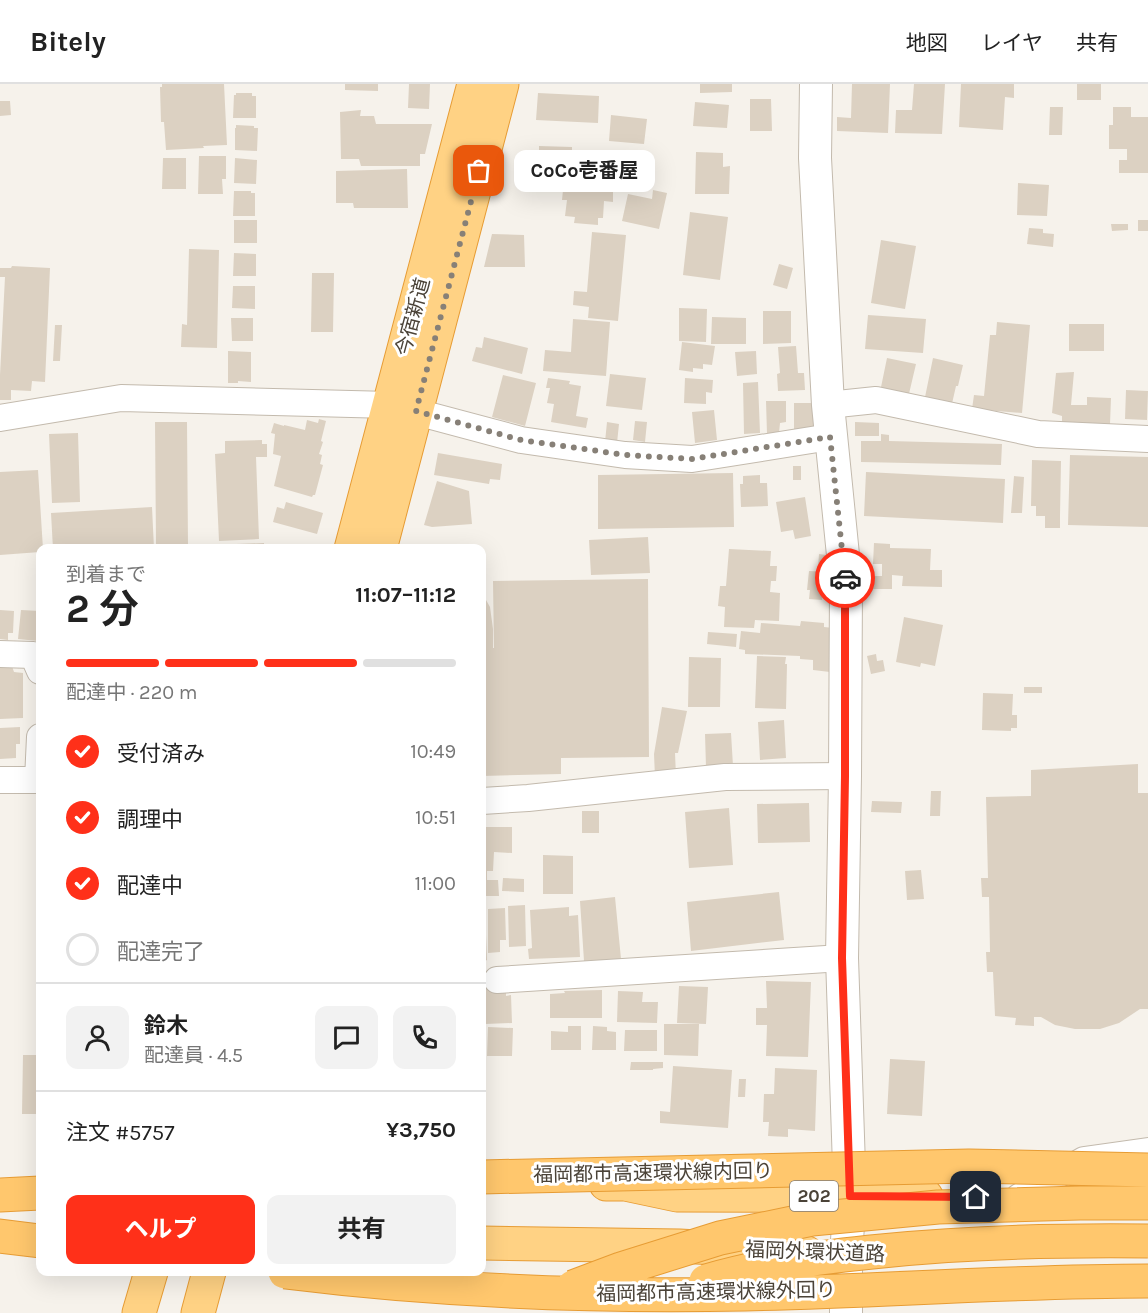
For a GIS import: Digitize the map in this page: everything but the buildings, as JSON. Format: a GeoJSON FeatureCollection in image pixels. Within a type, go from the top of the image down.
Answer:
{"type":"FeatureCollection","features":[{"type":"Feature","properties":{"kind":"highway","name":"今宿新道"},"geometry":{"type":"LineString","coordinates":[[381,544],[403,408],[474,84]]}},
{"type":"Feature","properties":{"kind":"highway","name":"今宿新道"},"geometry":{"type":"LineString","coordinates":[[353,544],[403,408],[501,84]]}},
{"type":"Feature","properties":{"kind":"highway","name":"福岡都市高速環状線内回り"},"geometry":{"type":"LineString","coordinates":[[486,1178],[969,1166],[1148,1170]]}},
{"type":"Feature","properties":{"kind":"highway","name":"202"},"geometry":{"type":"LineString","coordinates":[[486,1178],[625,1184],[677,1195],[1148,1198]]}},
{"type":"Feature","properties":{"kind":"highway"},"geometry":{"type":"LineString","coordinates":[[0,1195],[36,1193]]}},
{"type":"Feature","properties":{"kind":"highway"},"geometry":{"type":"LineString","coordinates":[[511,1313],[534,1301],[632,1265],[720,1238],[812,1219],[938,1207],[1148,1203]]}},
{"type":"Feature","properties":{"kind":"highway"},"geometry":{"type":"LineString","coordinates":[[0,1236],[36,1240]]}},
{"type":"Feature","properties":{"kind":"highway"},"geometry":{"type":"LineString","coordinates":[[610,1313],[731,1274],[818,1257],[942,1245],[1080,1240],[1148,1241]]}},
{"type":"Feature","properties":{"kind":"highway","name":"福岡外環状道路"},"geometry":{"type":"LineString","coordinates":[[486,1243],[679,1246],[846,1255],[1148,1254]]}},
{"type":"Feature","properties":{"kind":"highway"},"geometry":{"type":"LineString","coordinates":[[139,1313],[150,1276]]}},
{"type":"Feature","properties":{"kind":"highway"},"geometry":{"type":"LineString","coordinates":[[198,1313],[207,1276]]}},
{"type":"Feature","properties":{"kind":"highway","name":"福岡都市高速環状線外回り"},"geometry":{"type":"LineString","coordinates":[[320,1276],[478,1288],[615,1294],[745,1294],[1148,1281]]}},
{"type":"Feature","properties":{"kind":"street"},"geometry":{"type":"LineString","coordinates":[[816,84],[815,158],[828,405],[846,585],[842,958],[850,1196],[846,1255],[846,1313]]}},
{"type":"Feature","properties":{"kind":"street"},"geometry":{"type":"LineString","coordinates":[[0,418],[121,398],[403,408],[521,440],[626,455],[692,459],[830,437]]}},
{"type":"Feature","properties":{"kind":"street"},"geometry":{"type":"LineString","coordinates":[[828,405],[876,400],[1038,434],[1148,439]]}},
{"type":"Feature","properties":{"kind":"street"},"geometry":{"type":"LineString","coordinates":[[0,654],[33,655],[36,662]]}},
{"type":"Feature","properties":{"kind":"street"},"geometry":{"type":"LineString","coordinates":[[486,801],[725,777],[845,776]]}},
{"type":"Feature","properties":{"kind":"street"},"geometry":{"type":"LineString","coordinates":[[0,780],[36,780]]}},
{"type":"Feature","properties":{"kind":"street"},"geometry":{"type":"LineString","coordinates":[[497,980],[842,958]]}},
{"type":"Feature","properties":{"kind":"street"},"geometry":{"type":"LineString","coordinates":[[1019,1197],[1084,1160],[1148,1151]]}},
{"type":"Feature","properties":{"kind":"way so far"},"geometry":{"type":"LineString","coordinates":[[479,171],[416,411],[521,440],[626,455],[692,459],[830,437],[845,578]]}},
{"type":"Feature","properties":{"kind":"place","name":"CoCo壱番屋"},"geometry":{"type":"Point","coordinates":[479,171]}},
{"type":"Feature","properties":{"kind":"route"},"geometry":{"type":"LineString","coordinates":[[845,578],[842,958],[850,1196],[976,1197]]}}]}
